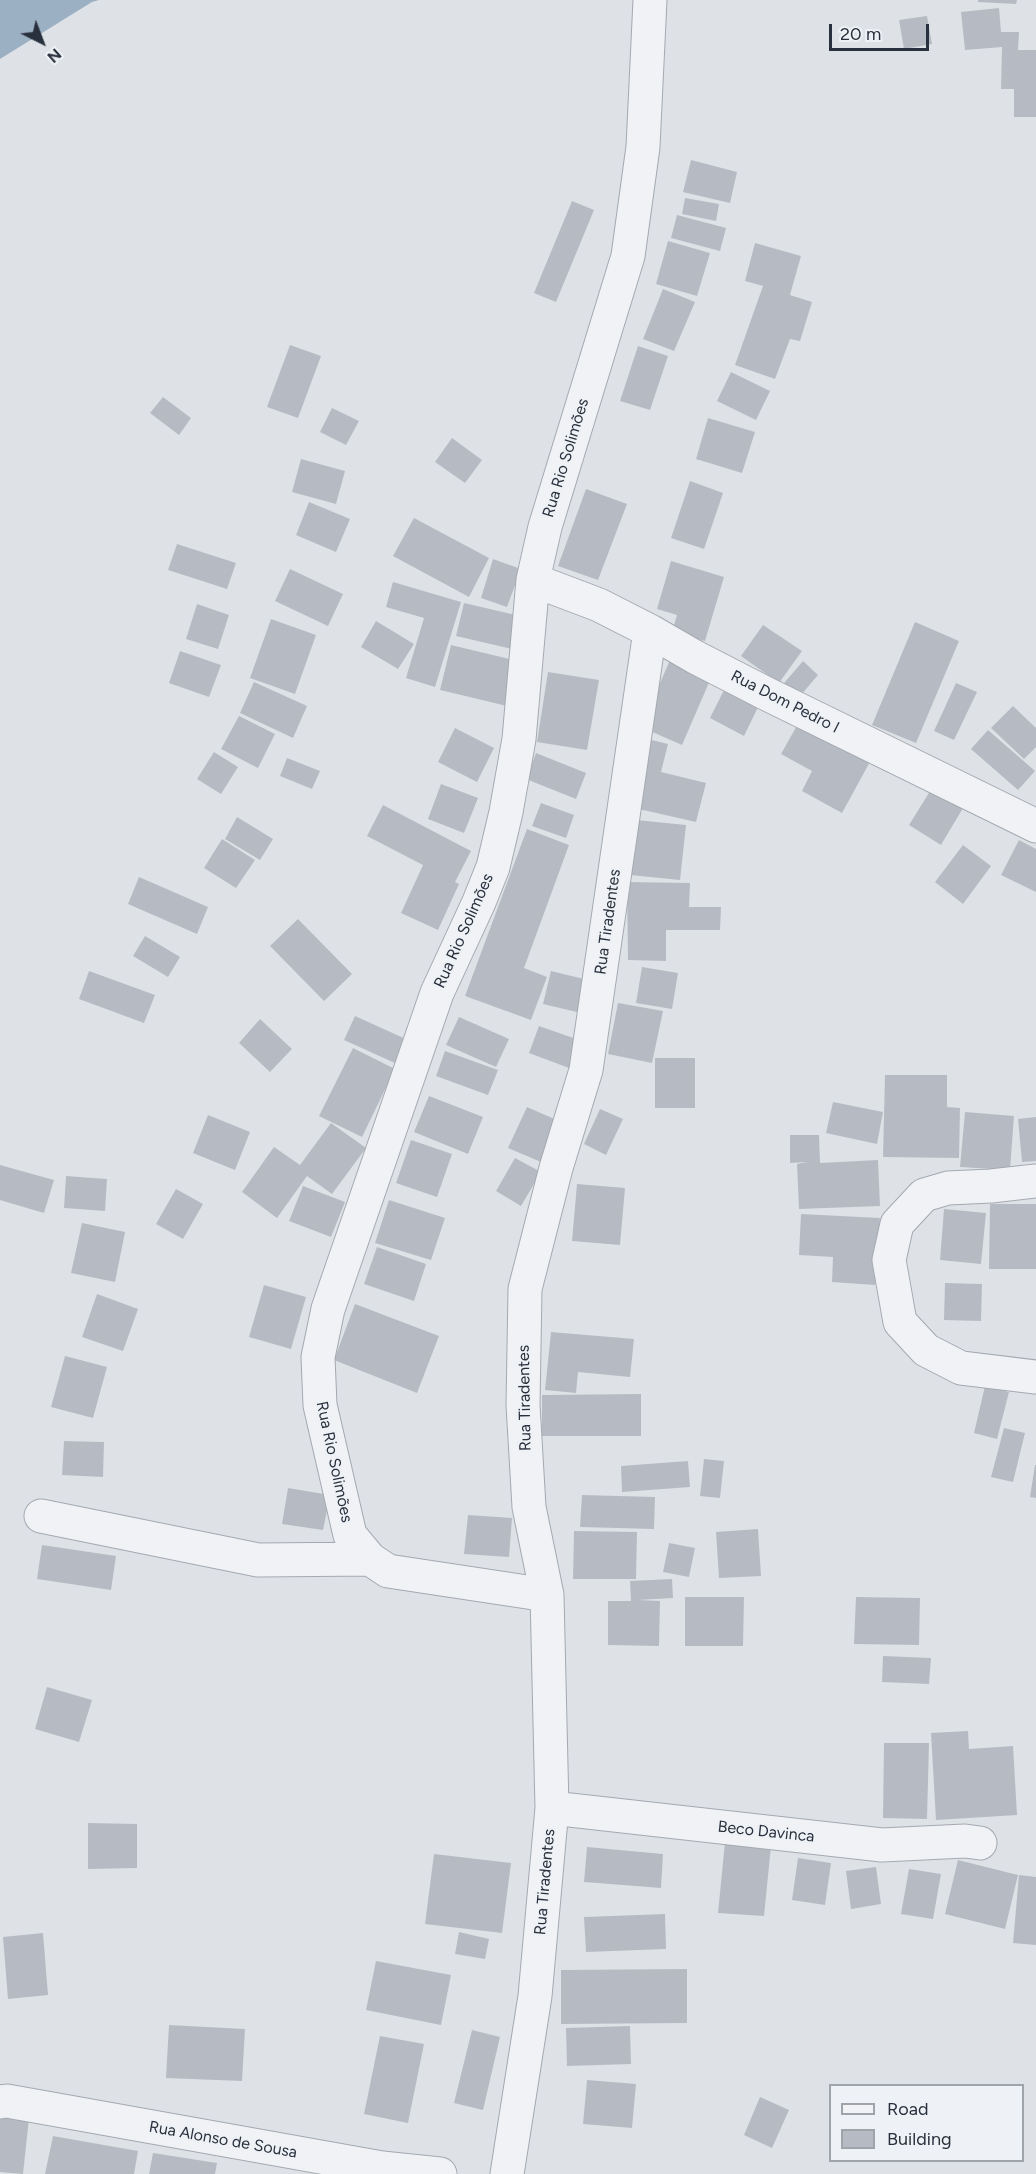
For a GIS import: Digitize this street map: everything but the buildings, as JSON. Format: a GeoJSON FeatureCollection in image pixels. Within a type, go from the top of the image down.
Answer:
{"type":"FeatureCollection","features":[{"type":"Feature","properties":{"kind":"street","name":"Rua Rio Solimões"},"geometry":{"type":"LineString","coordinates":[[547,1595],[388,1571],[369,1559],[350,1535],[320,1405],[318,1357],[328,1309],[437,993],[493,867],[519,739],[533,580],[545,527],[628,256],[643,147],[650,0]]}},
{"type":"Feature","properties":{"kind":"street","name":"Rua Dom Pedro I"},"geometry":{"type":"LineString","coordinates":[[533,580],[599,605],[767,694],[1036,826]]}},
{"type":"Feature","properties":{"kind":"street","name":"Rua Tiradentes"},"geometry":{"type":"LineString","coordinates":[[507,2174],[535,1996],[552,1808],[547,1595],[529,1507],[523,1405],[525,1288],[556,1168],[586,1070],[650,631]]}},
{"type":"Feature","properties":{"kind":"street"},"geometry":{"type":"LineString","coordinates":[[1036,1182],[948,1188],[924,1195],[897,1224],[889,1260],[900,1322],[926,1350],[962,1368],[1036,1377]]}},
{"type":"Feature","properties":{"kind":"street"},"geometry":{"type":"LineString","coordinates":[[41,1516],[258,1560],[369,1559]]}},
{"type":"Feature","properties":{"kind":"street","name":"Beco Davinca"},"geometry":{"type":"LineString","coordinates":[[552,1808],[882,1845],[965,1841],[980,1843]]}},
{"type":"Feature","properties":{"kind":"street","name":"Rua Alonso de Sousa"},"geometry":{"type":"LineString","coordinates":[[4,2102],[382,2168],[440,2174]]}},
{"type":"Feature","properties":{"kind":"water"},"geometry":{"type":"Polygon","coordinates":[[[0,0],[99,0],[92,2],[0,59],[0,0]]]}}]}
